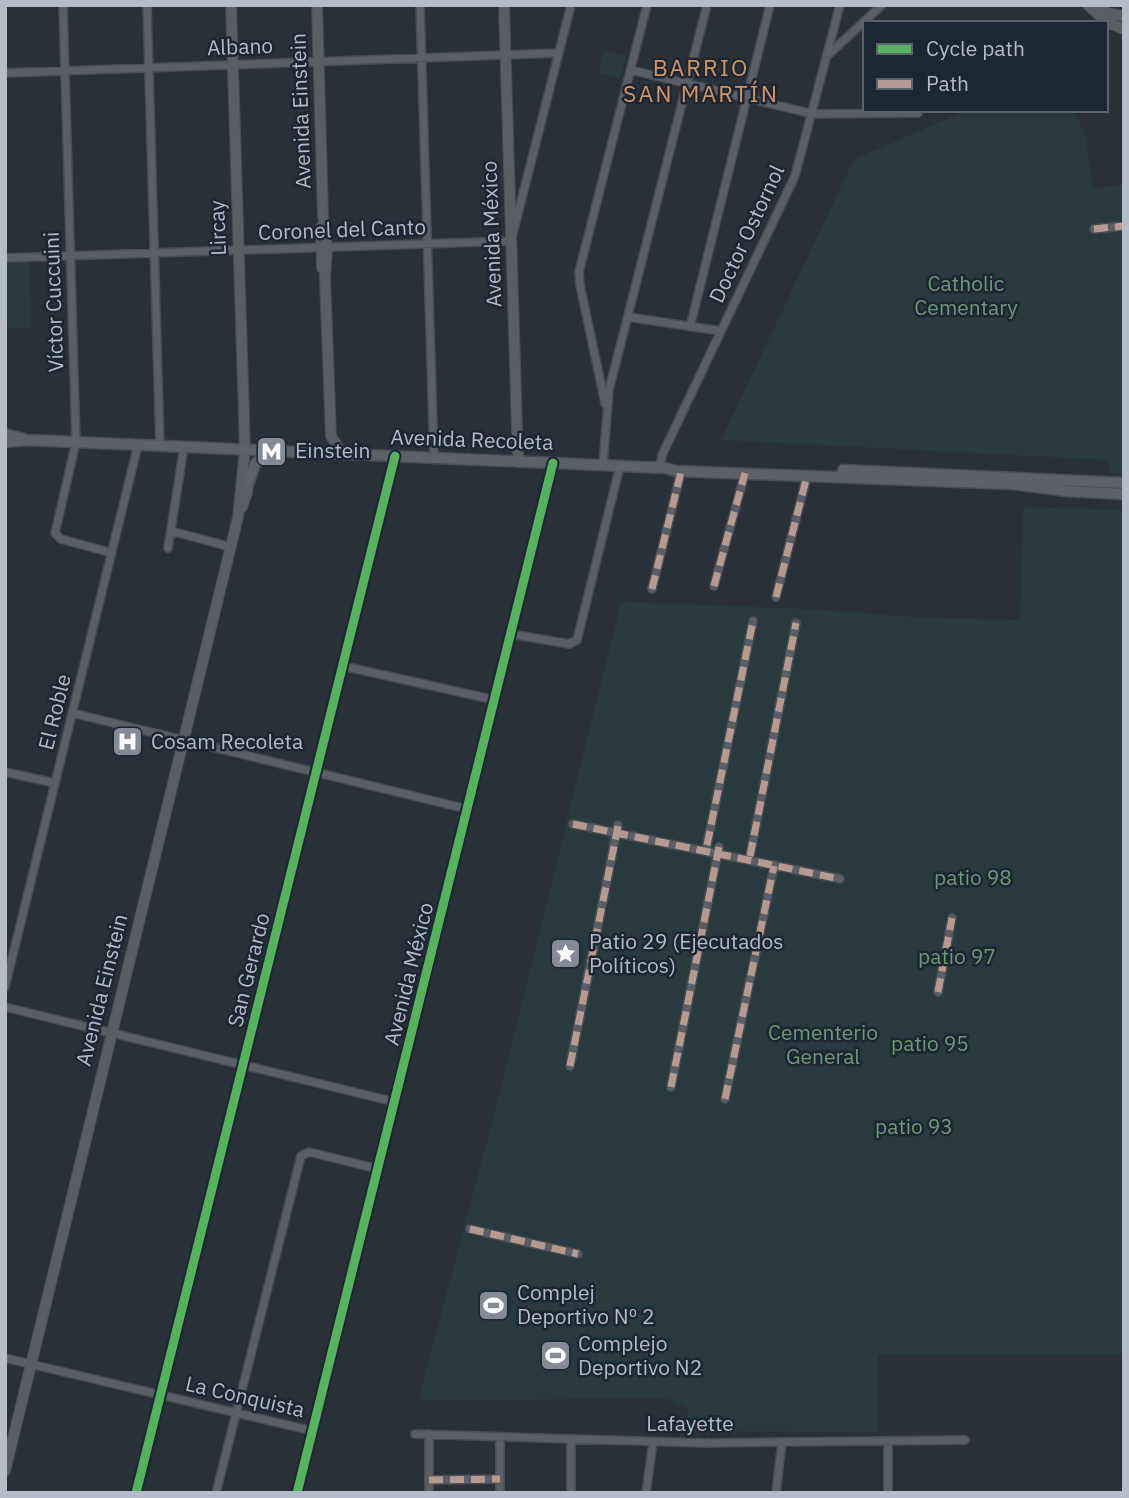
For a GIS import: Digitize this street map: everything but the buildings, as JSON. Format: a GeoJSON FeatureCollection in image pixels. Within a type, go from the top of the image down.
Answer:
{"type":"FeatureCollection","features":[{"type":"Feature","properties":{"kind":"main road","name":"Avenida Recoleta"},"geometry":{"type":"LineString","coordinates":[[5,434],[27,440]]}},
{"type":"Feature","properties":{"kind":"main road","name":"Avenida Recoleta"},"geometry":{"type":"LineString","coordinates":[[5,442],[27,440],[245,449],[662,468],[681,472],[1012,484],[1066,491],[1124,494]]}},
{"type":"Feature","properties":{"kind":"main road"},"geometry":{"type":"LineString","coordinates":[[249,482],[255,464],[268,450]]}},
{"type":"Feature","properties":{"kind":"main road","name":"Avenida Recoleta"},"geometry":{"type":"LineString","coordinates":[[662,468],[676,464],[747,466],[1124,483]]}},
{"type":"Feature","properties":{"kind":"street","name":"Víctor Cuccuini"},"geometry":{"type":"LineString","coordinates":[[62,5],[76,442],[55,535],[112,553]]}},
{"type":"Feature","properties":{"kind":"street"},"geometry":{"type":"LineString","coordinates":[[147,5],[160,446]]}},
{"type":"Feature","properties":{"kind":"street","name":"Lircay"},"geometry":{"type":"LineString","coordinates":[[231,5],[245,449]]}},
{"type":"Feature","properties":{"kind":"street","name":"Avenida Einstein"},"geometry":{"type":"LineString","coordinates":[[317,5],[331,436],[341,454]]}},
{"type":"Feature","properties":{"kind":"street"},"geometry":{"type":"LineString","coordinates":[[420,5],[434,458]]}},
{"type":"Feature","properties":{"kind":"street","name":"Avenida México"},"geometry":{"type":"LineString","coordinates":[[504,5],[518,462]]}},
{"type":"Feature","properties":{"kind":"street"},"geometry":{"type":"LineString","coordinates":[[511,242],[571,5]]}},
{"type":"Feature","properties":{"kind":"street"},"geometry":{"type":"LineString","coordinates":[[606,408],[579,272],[647,5]]}},
{"type":"Feature","properties":{"kind":"street"},"geometry":{"type":"LineString","coordinates":[[603,465],[606,408],[613,375],[707,5]]}},
{"type":"Feature","properties":{"kind":"street"},"geometry":{"type":"LineString","coordinates":[[690,327],[770,5]]}},
{"type":"Feature","properties":{"kind":"street","name":"Doctor Ostornol"},"geometry":{"type":"LineString","coordinates":[[662,468],[662,456],[795,176],[840,5]]}},
{"type":"Feature","properties":{"kind":"street"},"geometry":{"type":"LineString","coordinates":[[865,21],[882,5]]}},
{"type":"Feature","properties":{"kind":"street"},"geometry":{"type":"LineString","coordinates":[[1091,7],[1109,5]]}},
{"type":"Feature","properties":{"kind":"street"},"geometry":{"type":"LineString","coordinates":[[1119,5],[1124,15]]}},
{"type":"Feature","properties":{"kind":"street"},"geometry":{"type":"LineString","coordinates":[[1091,7],[1124,15]]}},
{"type":"Feature","properties":{"kind":"street"},"geometry":{"type":"LineString","coordinates":[[1091,7],[1106,21]]}},
{"type":"Feature","properties":{"kind":"street"},"geometry":{"type":"LineString","coordinates":[[826,57],[863,23]]}},
{"type":"Feature","properties":{"kind":"street","name":"Albano"},"geometry":{"type":"LineString","coordinates":[[5,73],[559,53]]}},
{"type":"Feature","properties":{"kind":"street"},"geometry":{"type":"LineString","coordinates":[[631,70],[813,114],[918,113]]}},
{"type":"Feature","properties":{"kind":"street"},"geometry":{"type":"LineString","coordinates":[[1094,229],[1124,226]]}},
{"type":"Feature","properties":{"kind":"street","name":"Coronel del Canto"},"geometry":{"type":"LineString","coordinates":[[5,258],[511,242]]}},
{"type":"Feature","properties":{"kind":"street"},"geometry":{"type":"LineString","coordinates":[[628,317],[721,331]]}},
{"type":"Feature","properties":{"kind":"street"},"geometry":{"type":"LineString","coordinates":[[599,374],[613,375]]}},
{"type":"Feature","properties":{"kind":"street"},"geometry":{"type":"LineString","coordinates":[[320,453],[326,449],[331,436]]}},
{"type":"Feature","properties":{"kind":"street","name":"El Roble"},"geometry":{"type":"LineString","coordinates":[[5,987],[138,445]]}},
{"type":"Feature","properties":{"kind":"street"},"geometry":{"type":"LineString","coordinates":[[169,548],[184,447]]}},
{"type":"Feature","properties":{"kind":"street","name":"Avenida Einstein"},"geometry":{"type":"LineString","coordinates":[[5,1471],[238,517],[249,482],[245,449]]}},
{"type":"Feature","properties":{"kind":"street","name":"Avenida Einstein"},"geometry":{"type":"LineString","coordinates":[[238,517],[245,449]]}},
{"type":"Feature","properties":{"kind":"street","name":"San Gerardo"},"geometry":{"type":"LineString","coordinates":[[136,1493],[395,456]]}},
{"type":"Feature","properties":{"kind":"street","name":"Avenida México"},"geometry":{"type":"LineString","coordinates":[[297,1493],[553,463]]}},
{"type":"Feature","properties":{"kind":"street"},"geometry":{"type":"LineString","coordinates":[[511,634],[569,643],[577,640],[620,466]]}},
{"type":"Feature","properties":{"kind":"street"},"geometry":{"type":"LineString","coordinates":[[652,589],[681,472]]}},
{"type":"Feature","properties":{"kind":"street"},"geometry":{"type":"LineString","coordinates":[[714,586],[745,473]]}},
{"type":"Feature","properties":{"kind":"street"},"geometry":{"type":"LineString","coordinates":[[776,597],[807,475]]}},
{"type":"Feature","properties":{"kind":"street"},"geometry":{"type":"LineString","coordinates":[[171,531],[231,547]]}},
{"type":"Feature","properties":{"kind":"street"},"geometry":{"type":"LineString","coordinates":[[707,845],[753,621]]}},
{"type":"Feature","properties":{"kind":"street"},"geometry":{"type":"LineString","coordinates":[[750,856],[796,623]]}},
{"type":"Feature","properties":{"kind":"street"},"geometry":{"type":"LineString","coordinates":[[343,666],[495,700]]}},
{"type":"Feature","properties":{"kind":"street"},"geometry":{"type":"LineString","coordinates":[[72,713],[467,809]]}},
{"type":"Feature","properties":{"kind":"street"},"geometry":{"type":"LineString","coordinates":[[5,772],[55,783]]}},
{"type":"Feature","properties":{"kind":"street"},"geometry":{"type":"LineString","coordinates":[[573,824],[617,829],[840,879]]}},
{"type":"Feature","properties":{"kind":"street"},"geometry":{"type":"LineString","coordinates":[[570,1066],[617,829]]}},
{"type":"Feature","properties":{"kind":"street"},"geometry":{"type":"LineString","coordinates":[[671,1087],[718,851]]}},
{"type":"Feature","properties":{"kind":"street"},"geometry":{"type":"LineString","coordinates":[[725,1098],[774,866]]}},
{"type":"Feature","properties":{"kind":"street"},"geometry":{"type":"LineString","coordinates":[[939,992],[952,918]]}},
{"type":"Feature","properties":{"kind":"street"},"geometry":{"type":"LineString","coordinates":[[5,1007],[395,1102]]}},
{"type":"Feature","properties":{"kind":"street"},"geometry":{"type":"LineString","coordinates":[[216,1493],[301,1156],[309,1152],[379,1169]]}},
{"type":"Feature","properties":{"kind":"street"},"geometry":{"type":"LineString","coordinates":[[470,1229],[578,1254]]}},
{"type":"Feature","properties":{"kind":"street","name":"La Conquista"},"geometry":{"type":"LineString","coordinates":[[5,1359],[313,1431]]}},
{"type":"Feature","properties":{"kind":"street","name":"Lafayette"},"geometry":{"type":"LineString","coordinates":[[415,1433],[653,1442],[965,1440]]}},
{"type":"Feature","properties":{"kind":"street"},"geometry":{"type":"LineString","coordinates":[[429,1434],[429,1493]]}},
{"type":"Feature","properties":{"kind":"street"},"geometry":{"type":"LineString","coordinates":[[500,1437],[500,1493]]}},
{"type":"Feature","properties":{"kind":"street"},"geometry":{"type":"LineString","coordinates":[[571,1439],[571,1493]]}},
{"type":"Feature","properties":{"kind":"street"},"geometry":{"type":"LineString","coordinates":[[888,1441],[888,1493]]}},
{"type":"Feature","properties":{"kind":"street"},"geometry":{"type":"LineString","coordinates":[[646,1493],[653,1442]]}},
{"type":"Feature","properties":{"kind":"street"},"geometry":{"type":"LineString","coordinates":[[776,1493],[782,1442]]}},
{"type":"Feature","properties":{"kind":"street"},"geometry":{"type":"LineString","coordinates":[[429,1480],[500,1479]]}},
{"type":"Feature","properties":{"kind":"green space"},"geometry":{"type":"Polygon","coordinates":[[[604,51],[626,56],[620,78],[599,73],[604,51]]]}},
{"type":"Feature","properties":{"kind":"green space","name":"Catholic Cementary"},"geometry":{"type":"Polygon","coordinates":[[[963,112],[1073,112],[1085,132],[1093,188],[1124,185],[1124,473],[1109,473],[1109,460],[721,440],[854,159],[963,112]]]}},
{"type":"Feature","properties":{"kind":"green space"},"geometry":{"type":"Polygon","coordinates":[[[5,263],[29,263],[31,328],[9,328],[5,314],[5,263]]]}},
{"type":"Feature","properties":{"kind":"green space","name":"Cementerio General"},"geometry":{"type":"Polygon","coordinates":[[[1023,507],[1124,510],[1124,1354],[877,1354],[877,1432],[686,1431],[688,1408],[666,1398],[418,1401],[500,1092],[621,602],[808,609],[929,618],[1020,620],[1023,507]]]}},
{"type":"Feature","properties":{"kind":"marked path"},"geometry":{"type":"LineString","coordinates":[[1094,229],[1124,226]]}},
{"type":"Feature","properties":{"kind":"marked path"},"geometry":{"type":"LineString","coordinates":[[652,589],[681,472]]}},
{"type":"Feature","properties":{"kind":"marked path"},"geometry":{"type":"LineString","coordinates":[[714,586],[745,473]]}},
{"type":"Feature","properties":{"kind":"marked path"},"geometry":{"type":"LineString","coordinates":[[776,597],[807,476]]}},
{"type":"Feature","properties":{"kind":"marked path"},"geometry":{"type":"LineString","coordinates":[[707,845],[753,621]]}},
{"type":"Feature","properties":{"kind":"marked path"},"geometry":{"type":"LineString","coordinates":[[750,856],[796,623]]}},
{"type":"Feature","properties":{"kind":"marked path"},"geometry":{"type":"LineString","coordinates":[[573,824],[840,879]]}},
{"type":"Feature","properties":{"kind":"marked path"},"geometry":{"type":"LineString","coordinates":[[570,1066],[618,826]]}},
{"type":"Feature","properties":{"kind":"marked path"},"geometry":{"type":"LineString","coordinates":[[671,1087],[719,847]]}},
{"type":"Feature","properties":{"kind":"marked path"},"geometry":{"type":"LineString","coordinates":[[725,1099],[774,866]]}},
{"type":"Feature","properties":{"kind":"marked path"},"geometry":{"type":"LineString","coordinates":[[938,992],[952,918]]}},
{"type":"Feature","properties":{"kind":"marked path"},"geometry":{"type":"LineString","coordinates":[[470,1229],[578,1254]]}},
{"type":"Feature","properties":{"kind":"marked path"},"geometry":{"type":"LineString","coordinates":[[429,1480],[500,1479]]}},
{"type":"Feature","properties":{"kind":"cycle path"},"geometry":{"type":"LineString","coordinates":[[136,1493],[395,456]]}},
{"type":"Feature","properties":{"kind":"cycle path"},"geometry":{"type":"LineString","coordinates":[[297,1493],[553,463]]}},
{"type":"Feature","properties":{"kind":"place","name":"Einstein"},"geometry":{"type":"Point","coordinates":[272,451]}},
{"type":"Feature","properties":{"kind":"place","name":"Cosam Recoleta"},"geometry":{"type":"Point","coordinates":[128,742]}},
{"type":"Feature","properties":{"kind":"place","name":"Patio 29 (Ejecutados Políticos)"},"geometry":{"type":"Point","coordinates":[566,954]}},
{"type":"Feature","properties":{"kind":"place","name":"Complej Deportivo Nº 2"},"geometry":{"type":"Point","coordinates":[494,1305]}},
{"type":"Feature","properties":{"kind":"place","name":"Complejo Deportivo N2"},"geometry":{"type":"Point","coordinates":[555,1356]}},
{"type":"Feature","properties":{"kind":"district","name":"BARRIO SAN MARTÍN"},"geometry":{"type":"Point","coordinates":[701,81]}},
{"type":"Feature","properties":{"kind":"park label","name":"patio 98"},"geometry":{"type":"Point","coordinates":[973,878]}},
{"type":"Feature","properties":{"kind":"park label","name":"patio 97"},"geometry":{"type":"Point","coordinates":[957,957]}},
{"type":"Feature","properties":{"kind":"park label","name":"patio 95"},"geometry":{"type":"Point","coordinates":[930,1044]}},
{"type":"Feature","properties":{"kind":"park label","name":"patio 93"},"geometry":{"type":"Point","coordinates":[914,1127]}}]}
